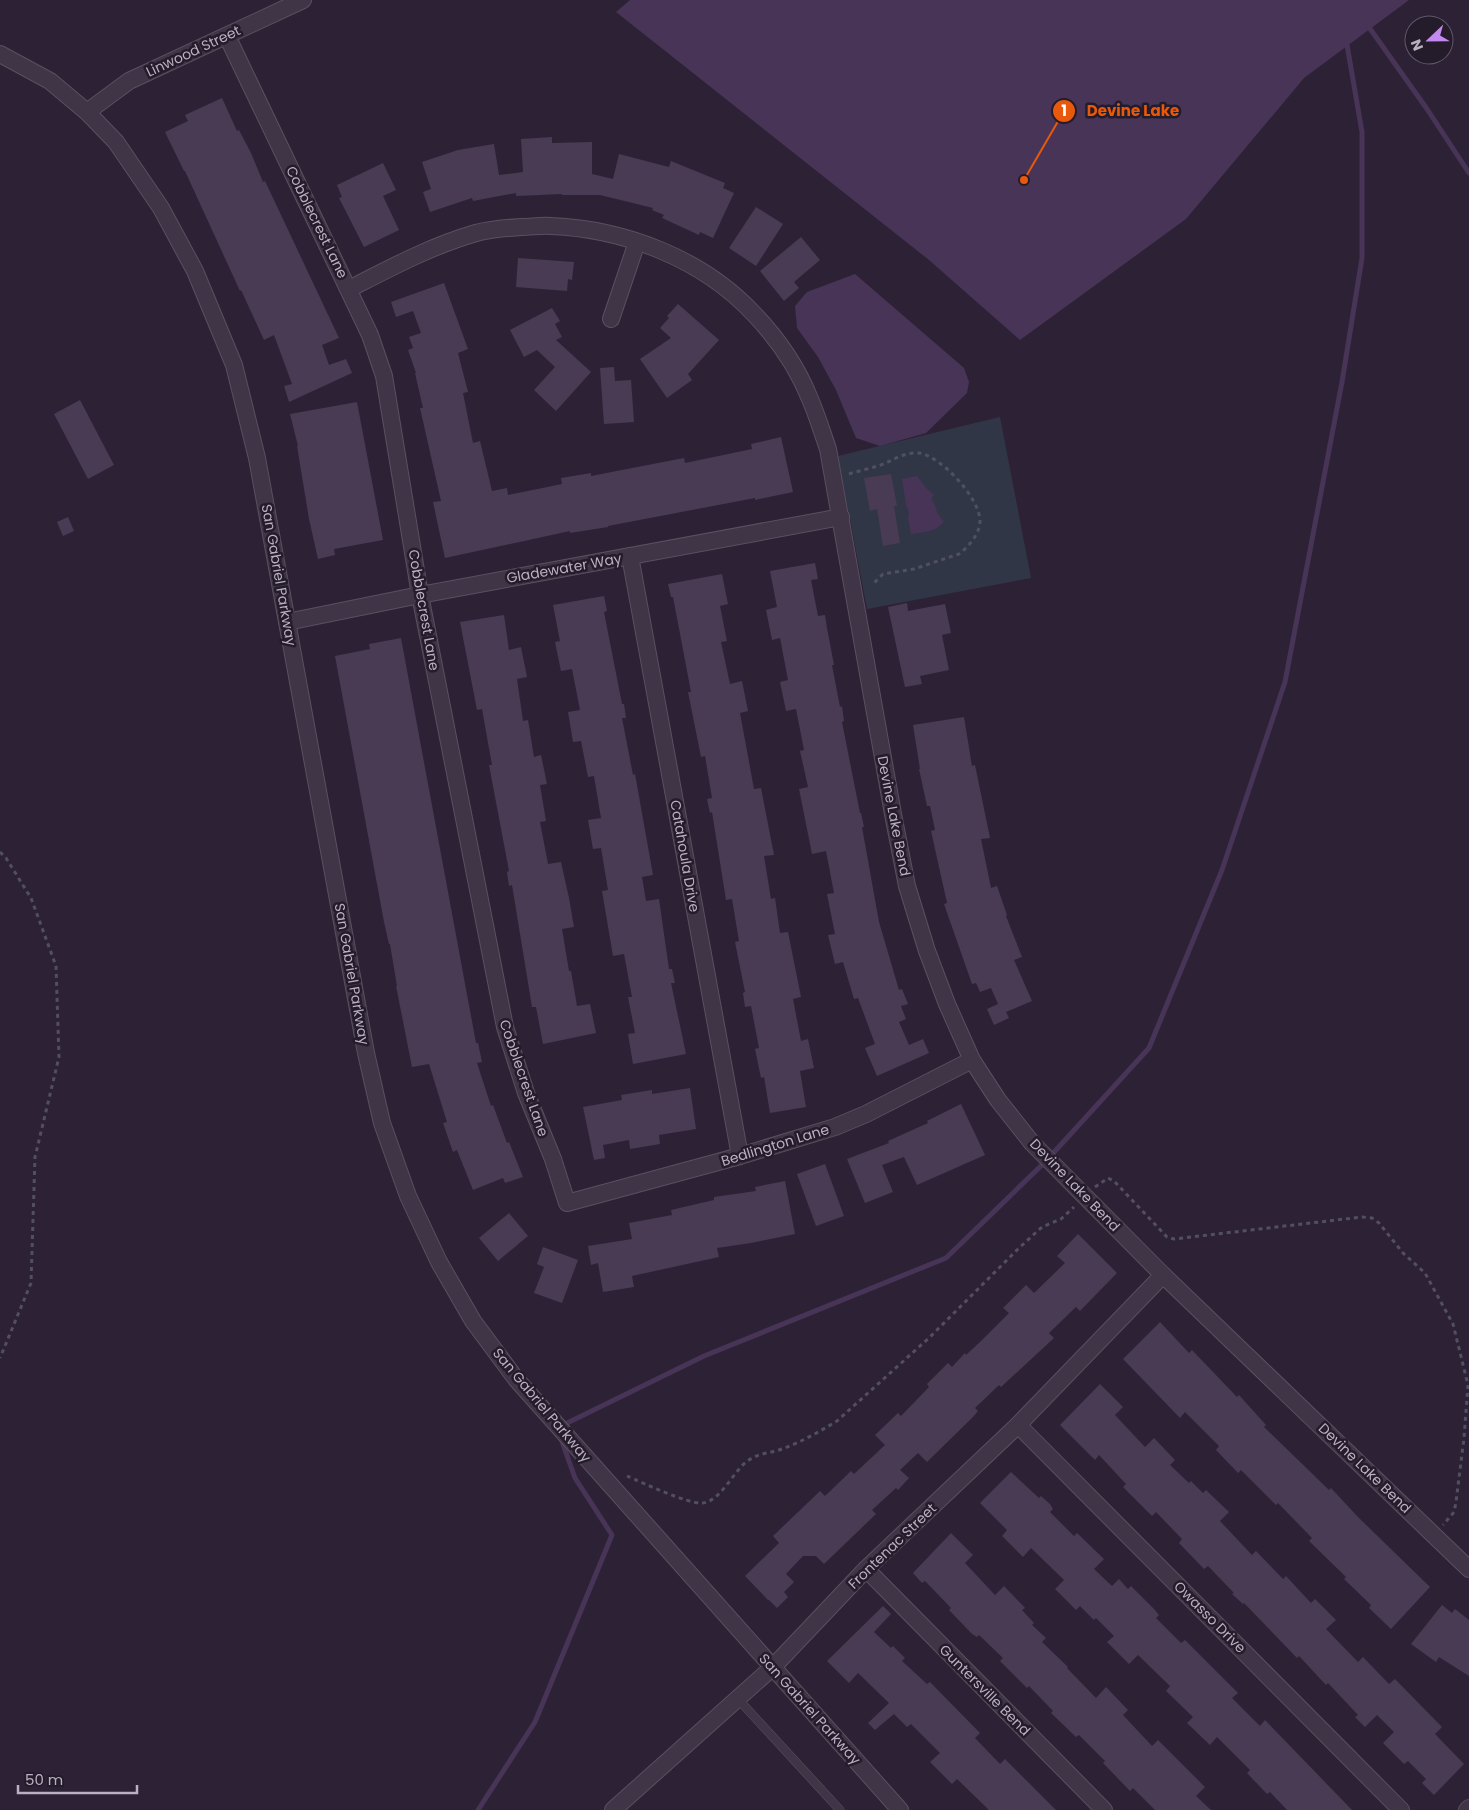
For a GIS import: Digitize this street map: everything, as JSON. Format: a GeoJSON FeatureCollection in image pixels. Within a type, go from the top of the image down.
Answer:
{"type":"FeatureCollection","features":[{"type":"Feature","properties":{"kind":"street","name":"Linwood Street"},"geometry":{"type":"LineString","coordinates":[[87,112],[129,81],[303,0]]}},
{"type":"Feature","properties":{"kind":"street","name":"Cobblecrest Lane"},"geometry":{"type":"LineString","coordinates":[[227,36],[370,335],[384,376],[420,595],[505,1027],[526,1093],[553,1160],[567,1203]]}},
{"type":"Feature","properties":{"kind":"street","name":"San Gabriel Parkway"},"geometry":{"type":"LineString","coordinates":[[0,54],[50,81],[87,112],[116,142],[161,208],[196,271],[234,365],[257,458],[366,1053],[382,1124],[408,1196],[439,1262],[473,1321],[516,1379],[900,1810]]}},
{"type":"Feature","properties":{"kind":"street","name":"Devine Lake Bend"},"geometry":{"type":"LineString","coordinates":[[348,289],[425,251],[478,233],[512,228],[550,226],[604,232],[637,242],[683,260],[723,286],[754,314],[786,354],[810,398],[828,449],[907,886],[926,951],[972,1060],[998,1100],[1032,1143],[1163,1275],[1469,1569]]}},
{"type":"Feature","properties":{"kind":"street"},"geometry":{"type":"LineString","coordinates":[[611,319],[637,242]]}},
{"type":"Feature","properties":{"kind":"street","name":"Gladewater Way"},"geometry":{"type":"LineString","coordinates":[[287,622],[420,595],[841,517]]}},
{"type":"Feature","properties":{"kind":"street","name":"Catahoula Drive"},"geometry":{"type":"LineString","coordinates":[[630,556],[740,1156]]}},
{"type":"Feature","properties":{"kind":"street","name":"Bedlington Lane"},"geometry":{"type":"LineString","coordinates":[[567,1203],[740,1156],[835,1127],[866,1114],[972,1060]]}},
{"type":"Feature","properties":{"kind":"street","name":"Frontenac Street"},"geometry":{"type":"LineString","coordinates":[[614,1810],[773,1667],[866,1569],[1018,1425],[1163,1275]]}},
{"type":"Feature","properties":{"kind":"street","name":"Owasso Drive"},"geometry":{"type":"LineString","coordinates":[[1018,1425],[1401,1810]]}},
{"type":"Feature","properties":{"kind":"street","name":"Guntersville Bend"},"geometry":{"type":"LineString","coordinates":[[866,1569],[1104,1810]]}},
{"type":"Feature","properties":{"kind":"lane"},"geometry":{"type":"LineString","coordinates":[[738,1699],[840,1810]]}},
{"type":"Feature","properties":{"kind":"path"},"geometry":{"type":"LineString","coordinates":[[849,474],[911,454],[928,456],[943,466],[967,492],[979,516],[980,522],[975,536],[959,554],[914,569],[883,574],[874,583]]}},
{"type":"Feature","properties":{"kind":"path"},"geometry":{"type":"LineString","coordinates":[[0,852],[6,858],[31,898],[56,966],[59,1057],[35,1157],[31,1283],[0,1358]]}},
{"type":"Feature","properties":{"kind":"path"},"geometry":{"type":"LineString","coordinates":[[627,1476],[686,1500],[703,1504],[715,1498],[748,1460],[781,1450],[820,1432],[836,1422],[930,1337],[1018,1248],[1042,1227],[1061,1219],[1080,1190],[1108,1178],[1114,1180],[1167,1237],[1174,1239],[1362,1217],[1372,1218],[1380,1223],[1403,1253],[1425,1273],[1453,1324],[1468,1385],[1464,1438],[1454,1512],[1434,1535]]}},
{"type":"Feature","properties":{"kind":"path"},"geometry":{"type":"LineString","coordinates":[[1464,1438],[1469,1436]]}},
{"type":"Feature","properties":{"kind":"shaded area"},"geometry":{"type":"Polygon","coordinates":[[[630,0],[1409,0],[1304,78],[1186,219],[1020,340],[929,260],[616,12],[630,0]]]}},
{"type":"Feature","properties":{"kind":"shaded area"},"geometry":{"type":"Polygon","coordinates":[[[855,274],[964,368],[969,382],[967,393],[926,433],[880,446],[856,438],[836,390],[818,357],[797,328],[795,306],[807,292],[855,274]]]}},
{"type":"Feature","properties":{"kind":"shaded area"},"geometry":{"type":"Polygon","coordinates":[[[1000,417],[1031,578],[867,609],[838,456],[1000,417]]]}},
{"type":"Feature","properties":{"kind":"shaded area"},"geometry":{"type":"Polygon","coordinates":[[[917,476],[934,495],[931,499],[944,521],[933,529],[911,534],[908,518],[909,512],[902,479],[917,476]]]}},
{"type":"Feature","properties":{"kind":"building"},"geometry":{"type":"Polygon","coordinates":[[[222,98],[237,131],[239,130],[251,153],[263,182],[265,181],[339,338],[322,345],[329,365],[346,359],[352,373],[289,402],[284,386],[292,384],[274,335],[264,340],[165,132],[188,121],[185,115],[222,98]]]}},
{"type":"Feature","properties":{"kind":"building"},"geometry":{"type":"Polygon","coordinates":[[[552,137],[552,143],[592,142],[592,174],[613,179],[619,154],[669,167],[671,161],[725,183],[723,188],[734,193],[713,238],[700,232],[699,235],[662,218],[664,215],[652,210],[653,208],[600,195],[516,196],[516,193],[473,201],[472,198],[430,212],[423,192],[431,189],[422,162],[458,150],[494,144],[499,175],[523,172],[521,139],[552,137]]]}},
{"type":"Feature","properties":{"kind":"building"},"geometry":{"type":"Polygon","coordinates":[[[383,163],[396,190],[383,196],[399,230],[364,247],[339,198],[342,197],[337,185],[383,163]]]}},
{"type":"Feature","properties":{"kind":"building"},"geometry":{"type":"Polygon","coordinates":[[[756,207],[783,224],[756,266],[729,248],[756,207]]]}},
{"type":"Feature","properties":{"kind":"building"},"geometry":{"type":"Polygon","coordinates":[[[801,237],[820,260],[794,282],[799,288],[784,301],[760,271],[801,237]]]}},
{"type":"Feature","properties":{"kind":"building"},"geometry":{"type":"Polygon","coordinates":[[[518,258],[574,262],[572,280],[568,279],[567,291],[516,287],[518,258]]]}},
{"type":"Feature","properties":{"kind":"building"},"geometry":{"type":"Polygon","coordinates":[[[444,283],[468,349],[458,353],[468,392],[463,393],[473,443],[480,441],[492,491],[507,488],[508,495],[562,484],[561,478],[591,473],[591,476],[684,458],[685,463],[752,449],[751,444],[781,437],[793,492],[608,527],[570,533],[570,531],[445,558],[433,502],[441,501],[420,408],[423,408],[416,373],[408,350],[413,348],[409,337],[421,333],[413,311],[396,317],[391,302],[444,283]]]}},
{"type":"Feature","properties":{"kind":"building"},"geometry":{"type":"Polygon","coordinates":[[[678,304],[719,340],[688,374],[692,380],[667,398],[640,359],[671,338],[660,328],[669,318],[667,316],[678,304]]]}},
{"type":"Feature","properties":{"kind":"building"},"geometry":{"type":"Polygon","coordinates":[[[552,308],[560,321],[555,324],[562,337],[556,340],[591,372],[556,411],[534,390],[555,367],[537,350],[524,357],[510,330],[552,308]]]}},
{"type":"Feature","properties":{"kind":"building"},"geometry":{"type":"Polygon","coordinates":[[[614,367],[615,381],[631,380],[634,422],[604,424],[600,368],[614,367]]]}},
{"type":"Feature","properties":{"kind":"building"},"geometry":{"type":"Polygon","coordinates":[[[80,400],[114,465],[88,479],[54,414],[80,400]]]}},
{"type":"Feature","properties":{"kind":"building"},"geometry":{"type":"Polygon","coordinates":[[[357,402],[383,540],[334,549],[335,555],[318,559],[309,519],[298,446],[290,414],[357,402]]]}},
{"type":"Feature","properties":{"kind":"building"},"geometry":{"type":"Polygon","coordinates":[[[891,474],[897,506],[894,506],[900,543],[883,546],[877,509],[870,511],[864,478],[891,474]]]}},
{"type":"Feature","properties":{"kind":"building"},"geometry":{"type":"Polygon","coordinates":[[[68,517],[74,531],[63,536],[57,522],[68,517]]]}},
{"type":"Feature","properties":{"kind":"building"},"geometry":{"type":"Polygon","coordinates":[[[815,563],[818,579],[811,580],[818,616],[825,615],[834,665],[832,665],[840,707],[842,706],[844,721],[842,722],[864,827],[862,827],[879,922],[899,990],[902,989],[908,1004],[901,1006],[906,1019],[899,1022],[909,1045],[923,1039],[929,1053],[877,1076],[865,1048],[875,1044],[858,998],[854,999],[843,962],[835,964],[828,935],[835,934],[827,894],[834,893],[826,851],[812,854],[799,789],[808,787],[800,751],[804,750],[796,709],[786,711],[780,682],[788,680],[780,638],[772,640],[766,610],[777,607],[770,571],[815,563]]]}},
{"type":"Feature","properties":{"kind":"building"},"geometry":{"type":"Polygon","coordinates":[[[722,574],[728,604],[720,606],[727,641],[721,642],[730,684],[742,681],[748,711],[740,713],[754,789],[761,788],[774,855],[764,856],[771,899],[775,898],[780,933],[788,932],[801,997],[793,999],[801,1041],[808,1039],[814,1068],[800,1071],[806,1107],[770,1113],[764,1077],[761,1078],[755,1049],[759,1048],[751,1006],[745,1007],[743,993],[745,992],[735,942],[739,941],[732,899],[726,900],[712,812],[710,813],[707,799],[712,798],[705,756],[701,757],[688,692],[691,692],[673,597],[671,597],[668,584],[722,574]]]}},
{"type":"Feature","properties":{"kind":"building"},"geometry":{"type":"Polygon","coordinates":[[[604,596],[607,611],[604,612],[622,704],[624,704],[626,718],[622,718],[633,775],[635,774],[653,875],[642,877],[646,901],[659,899],[669,969],[672,969],[675,983],[671,983],[686,1054],[633,1064],[628,1034],[635,1033],[628,997],[632,997],[624,954],[613,956],[602,891],[608,890],[601,848],[593,849],[588,820],[601,818],[594,776],[588,777],[581,741],[573,742],[568,712],[580,710],[572,669],[561,671],[555,642],[560,641],[553,605],[604,596]]]}},
{"type":"Feature","properties":{"kind":"building"},"geometry":{"type":"Polygon","coordinates":[[[907,603],[908,611],[945,604],[951,633],[942,635],[949,670],[920,676],[922,684],[905,687],[888,607],[907,603]]]}},
{"type":"Feature","properties":{"kind":"building"},"geometry":{"type":"Polygon","coordinates":[[[504,615],[509,650],[521,647],[527,677],[517,679],[523,721],[528,720],[534,757],[541,755],[547,784],[540,785],[546,821],[540,822],[548,864],[561,862],[569,898],[574,927],[562,929],[569,971],[571,971],[577,1006],[590,1004],[596,1033],[543,1044],[536,1007],[532,1007],[512,885],[509,886],[507,872],[509,871],[489,765],[492,765],[482,709],[477,710],[460,622],[504,615]]]}},
{"type":"Feature","properties":{"kind":"building"},"geometry":{"type":"Polygon","coordinates":[[[401,638],[476,1043],[478,1043],[482,1062],[477,1063],[491,1106],[493,1105],[507,1143],[509,1142],[523,1177],[505,1183],[503,1178],[473,1190],[457,1150],[453,1152],[443,1123],[447,1122],[429,1064],[412,1067],[335,656],[370,649],[369,644],[401,638]]]}},
{"type":"Feature","properties":{"kind":"building"},"geometry":{"type":"Polygon","coordinates":[[[964,717],[972,766],[975,765],[990,838],[981,839],[991,888],[997,886],[1022,957],[1014,960],[1032,1001],[1006,1012],[1009,1018],[994,1025],[987,1009],[998,1004],[991,988],[980,992],[976,983],[972,984],[944,904],[947,903],[931,831],[935,830],[930,806],[927,806],[919,769],[913,725],[964,717]]]}},
{"type":"Feature","properties":{"kind":"building"},"geometry":{"type":"Polygon","coordinates":[[[690,1088],[696,1129],[659,1135],[660,1144],[630,1149],[629,1140],[603,1145],[605,1158],[594,1160],[583,1107],[622,1100],[621,1095],[652,1090],[652,1094],[690,1088]]]}},
{"type":"Feature","properties":{"kind":"building"},"geometry":{"type":"Polygon","coordinates":[[[961,1104],[985,1155],[917,1185],[904,1157],[882,1165],[893,1192],[865,1203],[847,1159],[889,1143],[888,1141],[928,1123],[927,1121],[961,1104]]]}},
{"type":"Feature","properties":{"kind":"building"},"geometry":{"type":"Polygon","coordinates":[[[825,1164],[844,1216],[816,1226],[797,1174],[825,1164]]]}},
{"type":"Feature","properties":{"kind":"building"},"geometry":{"type":"Polygon","coordinates":[[[785,1181],[795,1234],[717,1248],[719,1257],[632,1276],[634,1287],[603,1292],[598,1263],[591,1265],[588,1246],[632,1239],[629,1223],[672,1215],[671,1210],[714,1200],[714,1197],[756,1191],[755,1187],[785,1181]]]}},
{"type":"Feature","properties":{"kind":"building"},"geometry":{"type":"Polygon","coordinates":[[[509,1213],[528,1236],[498,1261],[479,1238],[509,1213]]]}},
{"type":"Feature","properties":{"kind":"building"},"geometry":{"type":"Polygon","coordinates":[[[1078,1234],[1117,1273],[1080,1311],[1076,1307],[1049,1333],[1054,1338],[1001,1387],[999,1385],[975,1408],[978,1411],[973,1417],[927,1462],[918,1453],[900,1470],[909,1478],[898,1490],[896,1488],[872,1510],[876,1514],[824,1564],[816,1556],[803,1556],[786,1574],[794,1582],[784,1592],[788,1597],[777,1608],[745,1576],[779,1543],[773,1536],[820,1491],[825,1496],[851,1471],[854,1474],[885,1445],[875,1435],[898,1413],[901,1416],[929,1387],[927,1384],[948,1363],[952,1367],[965,1353],[966,1355],[980,1342],[1009,1313],[1003,1308],[1026,1285],[1034,1293],[1065,1263],[1057,1256],[1078,1234]]]}},
{"type":"Feature","properties":{"kind":"building"},"geometry":{"type":"Polygon","coordinates":[[[543,1247],[578,1260],[562,1303],[534,1293],[544,1267],[537,1264],[543,1247]]]}},
{"type":"Feature","properties":{"kind":"building"},"geometry":{"type":"Polygon","coordinates":[[[1160,1322],[1189,1353],[1192,1350],[1237,1397],[1239,1395],[1266,1425],[1264,1427],[1329,1490],[1331,1488],[1430,1587],[1391,1629],[1369,1608],[1371,1605],[1344,1579],[1346,1577],[1309,1541],[1312,1538],[1278,1503],[1276,1505],[1241,1470],[1238,1473],[1216,1450],[1219,1446],[1185,1412],[1180,1418],[1123,1359],[1160,1322]]]}},
{"type":"Feature","properties":{"kind":"building"},"geometry":{"type":"Polygon","coordinates":[[[1100,1384],[1123,1407],[1115,1415],[1145,1447],[1154,1438],[1175,1460],[1170,1465],[1203,1493],[1206,1490],[1229,1512],[1220,1521],[1252,1555],[1256,1551],[1283,1579],[1286,1576],[1311,1603],[1315,1599],[1336,1620],[1326,1629],[1358,1662],[1363,1657],[1389,1684],[1395,1679],[1442,1727],[1435,1734],[1464,1764],[1434,1795],[1422,1783],[1426,1779],[1408,1761],[1404,1764],[1383,1743],[1394,1732],[1377,1715],[1365,1727],[1355,1717],[1358,1715],[1328,1683],[1326,1685],[1299,1656],[1297,1658],[1244,1603],[1232,1594],[1234,1593],[1208,1566],[1204,1569],[1179,1543],[1182,1539],[1156,1512],[1152,1516],[1123,1487],[1126,1484],[1099,1455],[1095,1460],[1060,1425],[1100,1384]]]}},
{"type":"Feature","properties":{"kind":"building"},"geometry":{"type":"Polygon","coordinates":[[[1011,1472],[1039,1498],[1041,1496],[1050,1504],[1053,1509],[1050,1512],[1074,1536],[1077,1533],[1104,1559],[1094,1569],[1112,1586],[1119,1579],[1128,1589],[1131,1586],[1159,1615],[1156,1618],[1181,1643],[1185,1640],[1238,1693],[1232,1698],[1260,1726],[1265,1720],[1352,1810],[1287,1810],[1270,1792],[1267,1794],[1247,1773],[1250,1770],[1217,1737],[1210,1745],[1187,1723],[1193,1717],[1166,1691],[1170,1686],[1138,1655],[1129,1664],[1107,1642],[1114,1636],[1096,1618],[1094,1620],[1080,1606],[1076,1610],[1055,1589],[1064,1580],[1031,1548],[1023,1557],[1002,1536],[1007,1530],[980,1503],[1011,1472]]]}},
{"type":"Feature","properties":{"kind":"building"},"geometry":{"type":"Polygon","coordinates":[[[951,1533],[973,1555],[965,1563],[995,1595],[1004,1586],[1025,1608],[1022,1610],[1034,1623],[1032,1625],[1046,1638],[1042,1642],[1096,1698],[1106,1687],[1128,1710],[1123,1715],[1152,1746],[1158,1740],[1205,1787],[1196,1796],[1211,1810],[1155,1810],[1133,1788],[1130,1791],[1103,1763],[1105,1761],[1079,1735],[1076,1737],[1051,1713],[1053,1711],[1029,1686],[1027,1688],[1000,1661],[1003,1658],[979,1635],[977,1637],[972,1634],[949,1610],[951,1608],[925,1581],[922,1583],[913,1573],[951,1533]]]}},
{"type":"Feature","properties":{"kind":"building"},"geometry":{"type":"Polygon","coordinates":[[[1442,1605],[1452,1613],[1455,1609],[1469,1620],[1469,1676],[1439,1657],[1436,1662],[1411,1644],[1442,1605]]]}},
{"type":"Feature","properties":{"kind":"building"},"geometry":{"type":"Polygon","coordinates":[[[883,1606],[891,1614],[874,1632],[891,1648],[893,1646],[905,1658],[902,1661],[927,1684],[930,1682],[980,1733],[975,1738],[1000,1764],[1005,1759],[1056,1810],[989,1810],[957,1779],[952,1784],[930,1762],[940,1753],[911,1724],[907,1727],[894,1714],[875,1730],[868,1723],[889,1703],[858,1673],[849,1683],[827,1661],[883,1606]]]}},
{"type":"Feature","properties":{"kind":"waterway"},"geometry":{"type":"LineString","coordinates":[[1366,23],[1427,109],[1469,173]]}},
{"type":"Feature","properties":{"kind":"waterway"},"geometry":{"type":"LineString","coordinates":[[561,1426],[704,1356],[946,1258],[1046,1161],[1149,1048],[1222,870],[1285,682],[1342,382],[1362,258],[1362,132],[1346,39]]}},
{"type":"Feature","properties":{"kind":"waterway"},"geometry":{"type":"LineString","coordinates":[[478,1810],[535,1722],[612,1535],[575,1478],[560,1436]]}},
{"type":"Feature","properties":{"kind":"place","name":"Devine Lake"},"geometry":{"type":"Point","coordinates":[1024,180]}}]}
